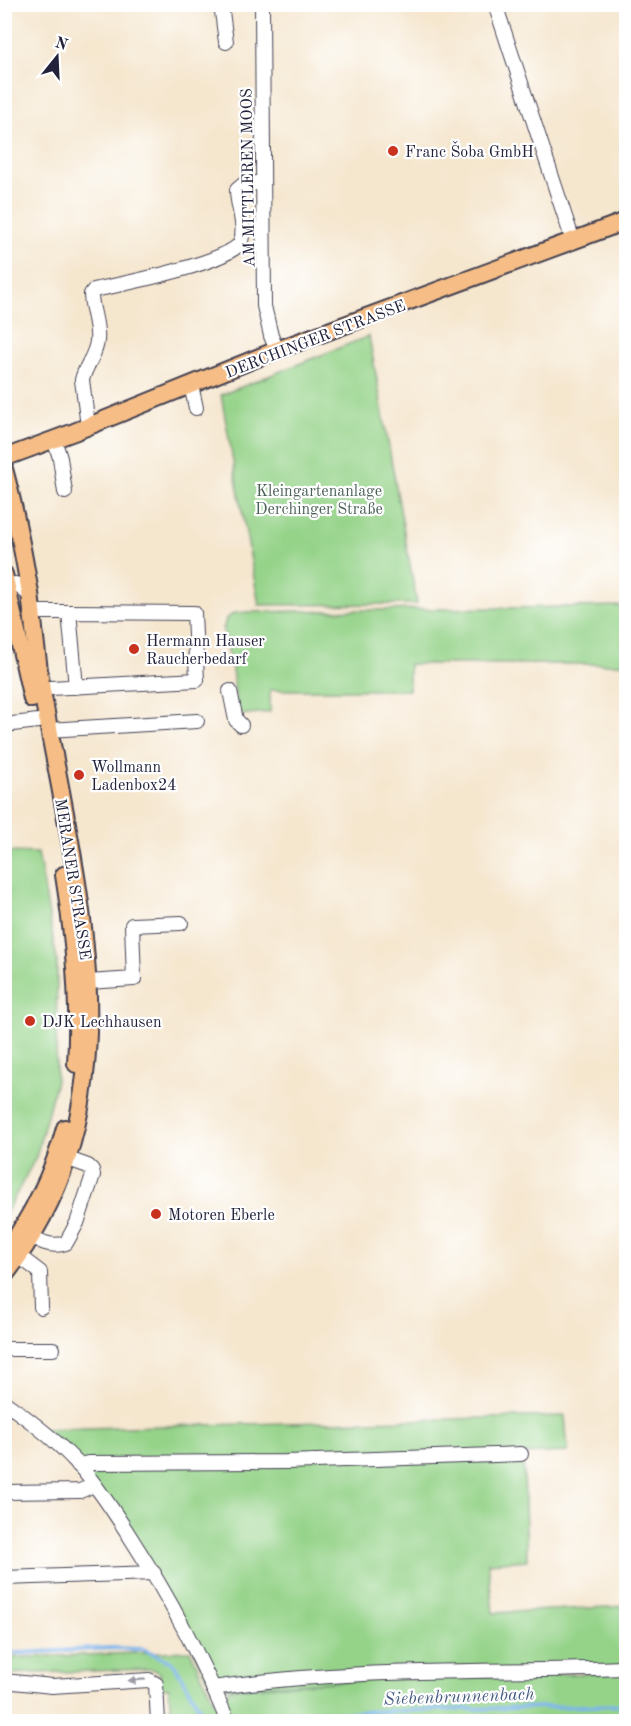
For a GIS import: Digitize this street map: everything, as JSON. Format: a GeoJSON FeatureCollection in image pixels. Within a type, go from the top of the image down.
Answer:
{"type":"FeatureCollection","features":[{"type":"Feature","properties":{"kind":"main road","name":"DERCHINGER STRASSE"},"geometry":{"type":"LineString","coordinates":[[4,458],[277,350],[627,221]]}},
{"type":"Feature","properties":{"kind":"main road","name":"MERANER STRASSE"},"geometry":{"type":"LineString","coordinates":[[4,469],[21,543],[31,603],[19,633]]}},
{"type":"Feature","properties":{"kind":"main road","name":"MERANER STRASSE"},"geometry":{"type":"LineString","coordinates":[[4,1276],[11,1253],[27,1234],[62,1157],[83,1099],[89,1038],[88,982],[79,897],[36,689],[5,582]]}},
{"type":"Feature","properties":{"kind":"main road","name":"MERANER STRASSE"},"geometry":{"type":"LineString","coordinates":[[44,724],[66,892],[78,1019],[75,1077],[62,1157]]}},
{"type":"Feature","properties":{"kind":"street"},"geometry":{"type":"LineString","coordinates":[[221,4],[226,42]]}},
{"type":"Feature","properties":{"kind":"street","name":"AM MITTLEREN MOOS"},"geometry":{"type":"LineString","coordinates":[[262,4],[264,306],[277,350]]}},
{"type":"Feature","properties":{"kind":"street"},"geometry":{"type":"LineString","coordinates":[[495,4],[573,241]]}},
{"type":"Feature","properties":{"kind":"street"},"geometry":{"type":"LineString","coordinates":[[88,426],[82,380],[83,373],[95,352],[98,337],[91,294],[94,290],[200,264],[233,251],[241,240],[243,231],[237,190],[243,185],[263,182]]}},
{"type":"Feature","properties":{"kind":"street"},"geometry":{"type":"LineString","coordinates":[[191,384],[196,408]]}},
{"type":"Feature","properties":{"kind":"street"},"geometry":{"type":"LineString","coordinates":[[54,440],[60,458],[65,492]]}},
{"type":"Feature","properties":{"kind":"street"},"geometry":{"type":"LineString","coordinates":[[5,582],[16,584],[31,603],[69,612],[194,613],[197,680],[36,689]]}},
{"type":"Feature","properties":{"kind":"street"},"geometry":{"type":"LineString","coordinates":[[69,612],[76,687]]}},
{"type":"Feature","properties":{"kind":"street"},"geometry":{"type":"LineString","coordinates":[[230,692],[236,720],[241,725]]}},
{"type":"Feature","properties":{"kind":"street"},"geometry":{"type":"LineString","coordinates":[[4,725],[197,721]]}},
{"type":"Feature","properties":{"kind":"street"},"geometry":{"type":"LineString","coordinates":[[88,982],[134,979],[132,926],[181,923]]}},
{"type":"Feature","properties":{"kind":"street"},"geometry":{"type":"LineString","coordinates":[[27,1234],[43,1243],[59,1245],[66,1243],[77,1223],[93,1175],[92,1170],[88,1166],[62,1157]]}},
{"type":"Feature","properties":{"kind":"street"},"geometry":{"type":"LineString","coordinates":[[11,1253],[40,1272],[41,1307]]}},
{"type":"Feature","properties":{"kind":"street"},"geometry":{"type":"LineString","coordinates":[[4,1349],[53,1349]]}},
{"type":"Feature","properties":{"kind":"street"},"geometry":{"type":"LineString","coordinates":[[4,1402],[52,1440],[78,1465],[117,1515],[154,1573],[228,1722]]}},
{"type":"Feature","properties":{"kind":"street"},"geometry":{"type":"LineString","coordinates":[[78,1465],[88,1463],[286,1462],[521,1454]]}},
{"type":"Feature","properties":{"kind":"street"},"geometry":{"type":"LineString","coordinates":[[4,1492],[80,1491],[94,1485]]}},
{"type":"Feature","properties":{"kind":"street"},"geometry":{"type":"LineString","coordinates":[[4,1578],[154,1573]]}},
{"type":"Feature","properties":{"kind":"street"},"geometry":{"type":"LineString","coordinates":[[213,1688],[304,1679],[391,1674],[627,1668]]}},
{"type":"Feature","properties":{"kind":"street"},"geometry":{"type":"LineString","coordinates":[[4,1681],[52,1693],[149,1680],[156,1684],[158,1722]]}},
{"type":"Feature","properties":{"kind":"green space","name":"Kleingartenanlage Derchinger Straße"},"geometry":{"type":"Polygon","coordinates":[[[369,336],[417,604],[259,605],[221,395],[369,336]]]}},
{"type":"Feature","properties":{"kind":"green space"},"geometry":{"type":"Polygon","coordinates":[[[626,606],[626,664],[409,664],[409,690],[270,690],[270,712],[238,715],[231,662],[223,630],[226,619],[234,613],[249,612],[626,606]]]}},
{"type":"Feature","properties":{"kind":"green space","name":"DJK Lechhausen"},"geometry":{"type":"Polygon","coordinates":[[[5,852],[38,853],[57,961],[56,1081],[36,1157],[5,1215],[5,852]]]}},
{"type":"Feature","properties":{"kind":"green space"},"geometry":{"type":"Polygon","coordinates":[[[565,1416],[568,1452],[521,1454],[524,1472],[527,1560],[488,1563],[493,1613],[626,1606],[626,1668],[213,1688],[154,1573],[45,1429],[565,1416]]]}},
{"type":"Feature","properties":{"kind":"green space"},"geometry":{"type":"Polygon","coordinates":[[[190,1651],[224,1721],[171,1721],[169,1688],[159,1688],[160,1674],[152,1669],[5,1674],[4,1658],[190,1651]]]}},
{"type":"Feature","properties":{"kind":"green space"},"geometry":{"type":"Polygon","coordinates":[[[626,1673],[626,1721],[233,1721],[225,1695],[229,1689],[392,1678],[626,1673]]]}},
{"type":"Feature","properties":{"kind":"waterway","name":"Siebenbrunnenbach"},"geometry":{"type":"LineString","coordinates":[[4,1654],[111,1648],[143,1649],[171,1662],[200,1709]]}},
{"type":"Feature","properties":{"kind":"waterway","name":"Siebenbrunnenbach"},"geometry":{"type":"LineString","coordinates":[[293,1722],[354,1712],[626,1705]]}},
{"type":"Feature","properties":{"kind":"place","name":"Franc Šoba GmbH"},"geometry":{"type":"Point","coordinates":[393,151]}},
{"type":"Feature","properties":{"kind":"place","name":"Hermann Hauser Raucherbedarf"},"geometry":{"type":"Point","coordinates":[134,649]}},
{"type":"Feature","properties":{"kind":"place","name":"Wollmann Ladenbox24"},"geometry":{"type":"Point","coordinates":[79,775]}},
{"type":"Feature","properties":{"kind":"place","name":"DJK Lechhausen"},"geometry":{"type":"Point","coordinates":[30,1021]}},
{"type":"Feature","properties":{"kind":"place","name":"Motoren Eberle"},"geometry":{"type":"Point","coordinates":[156,1214]}}]}
